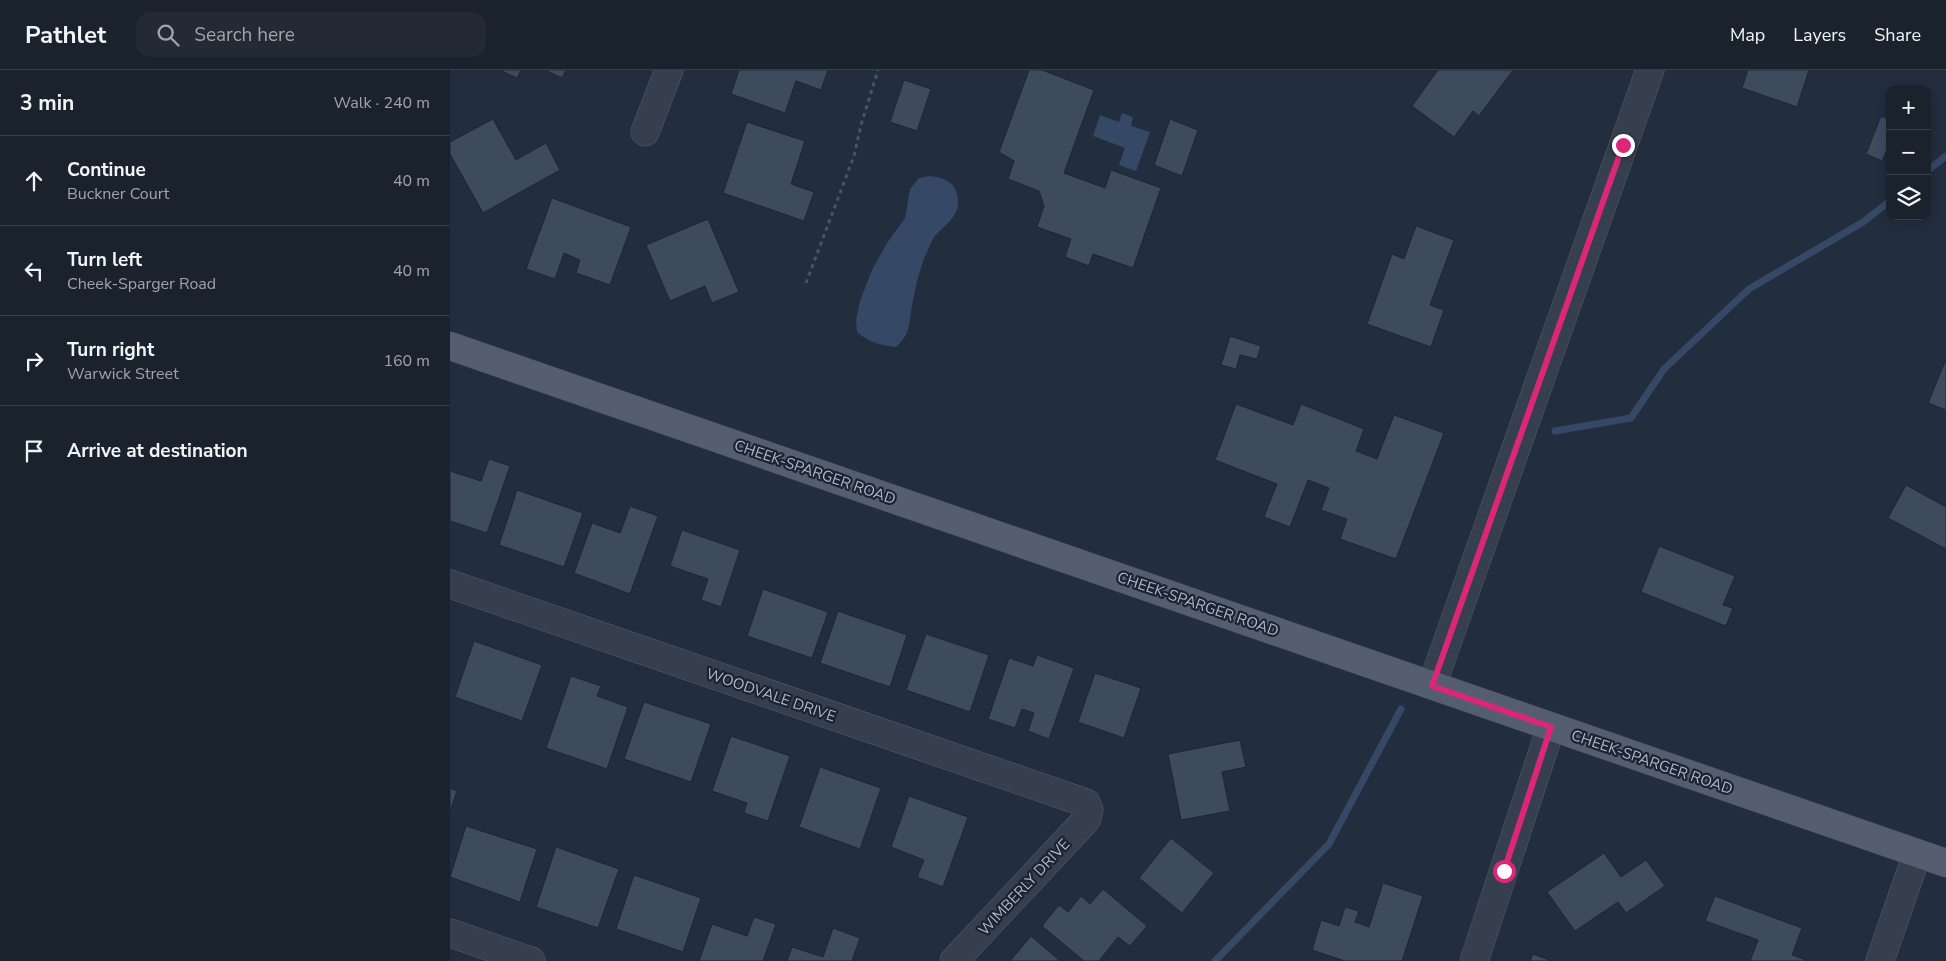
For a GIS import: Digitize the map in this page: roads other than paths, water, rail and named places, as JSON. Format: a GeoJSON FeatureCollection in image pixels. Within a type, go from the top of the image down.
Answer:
{"type":"FeatureCollection","features":[{"type":"Feature","properties":{"kind":"main road","name":"CHEEK-SPARGER ROAD"},"geometry":{"type":"LineString","coordinates":[[450,346],[1946,863]]}},
{"type":"Feature","properties":{"kind":"street"},"geometry":{"type":"LineString","coordinates":[[645,132],[669,70]]}},
{"type":"Feature","properties":{"kind":"street"},"geometry":{"type":"LineString","coordinates":[[1432,686],[1650,70]]}},
{"type":"Feature","properties":{"kind":"street","name":"WOODVALE DRIVE"},"geometry":{"type":"LineString","coordinates":[[450,584],[1086,803],[1089,810]]}},
{"type":"Feature","properties":{"kind":"street"},"geometry":{"type":"LineString","coordinates":[[1474,961],[1551,727]]}},
{"type":"Feature","properties":{"kind":"street","name":"WIMBERLY DRIVE"},"geometry":{"type":"LineString","coordinates":[[954,961],[1086,820],[1089,810]]}},
{"type":"Feature","properties":{"kind":"street"},"geometry":{"type":"LineString","coordinates":[[1880,961],[1917,854]]}},
{"type":"Feature","properties":{"kind":"street"},"geometry":{"type":"LineString","coordinates":[[450,933],[531,961]]}},
{"type":"Feature","properties":{"kind":"water"},"geometry":{"type":"Polygon","coordinates":[[[1122,113],[1133,117],[1131,126],[1150,132],[1136,171],[1119,165],[1125,148],[1093,136],[1100,115],[1119,122],[1122,113]]]}},
{"type":"Feature","properties":{"kind":"water"},"geometry":{"type":"Polygon","coordinates":[[[929,176],[945,179],[952,185],[957,194],[958,206],[950,221],[934,237],[927,252],[917,280],[905,337],[896,347],[875,343],[857,332],[856,320],[860,301],[872,270],[887,243],[905,218],[910,189],[919,178],[929,176]]]}},
{"type":"Feature","properties":{"kind":"waterway"},"geometry":{"type":"LineString","coordinates":[[1931,168],[1946,156]]}},
{"type":"Feature","properties":{"kind":"waterway"},"geometry":{"type":"LineString","coordinates":[[1555,431],[1631,418],[1664,369],[1749,289],[1863,222],[1886,204]]}},
{"type":"Feature","properties":{"kind":"waterway"},"geometry":{"type":"LineString","coordinates":[[1215,961],[1329,844],[1401,709]]}}]}
